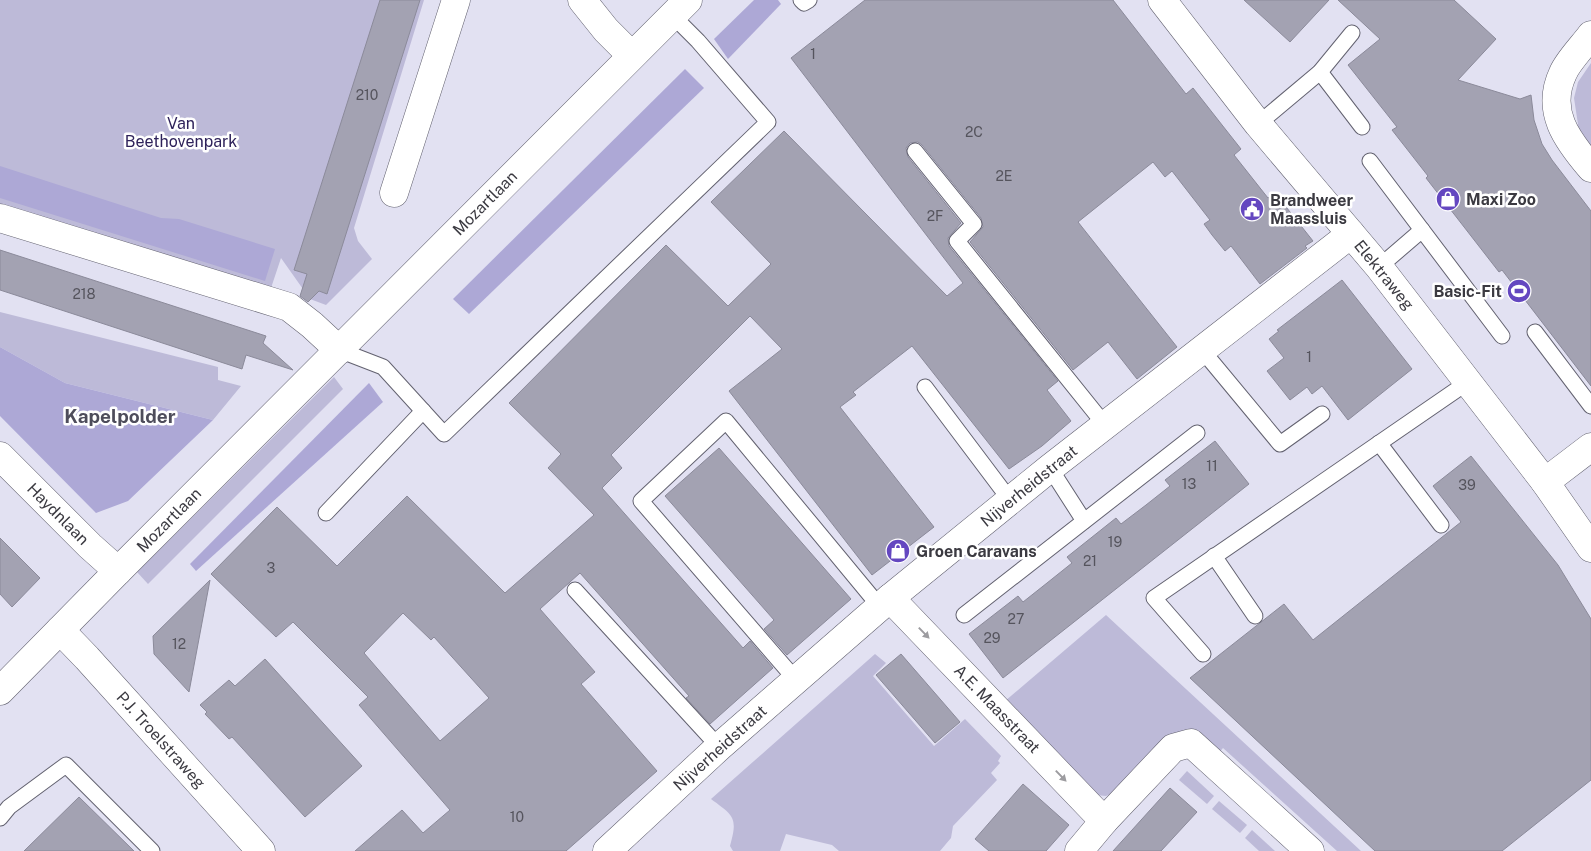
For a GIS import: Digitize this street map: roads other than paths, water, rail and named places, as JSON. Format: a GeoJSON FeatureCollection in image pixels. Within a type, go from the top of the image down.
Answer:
{"type":"FeatureCollection","features":[{"type":"Feature","properties":{"kind":"street"},"geometry":{"type":"LineString","coordinates":[[394,193],[456,0]]}},
{"type":"Feature","properties":{"kind":"street"},"geometry":{"type":"LineString","coordinates":[[582,0],[606,30],[632,56]]}},
{"type":"Feature","properties":{"kind":"street","name":"Elektraweg"},"geometry":{"type":"LineString","coordinates":[[1162,0],[1258,124],[1380,267],[1545,482],[1591,548]]}},
{"type":"Feature","properties":{"kind":"street","name":"Mozartlaan"},"geometry":{"type":"LineString","coordinates":[[0,691],[680,8]]}},
{"type":"Feature","properties":{"kind":"street"},"geometry":{"type":"LineString","coordinates":[[1591,35],[1563,72],[1556,96],[1560,124],[1573,146],[1591,168]]}},
{"type":"Feature","properties":{"kind":"street"},"geometry":{"type":"LineString","coordinates":[[0,218],[289,308],[312,325],[339,350]]}},
{"type":"Feature","properties":{"kind":"street","name":"Nijverheidstraat"},"geometry":{"type":"LineString","coordinates":[[607,851],[719,747],[885,603],[1050,468],[1350,234]]}},
{"type":"Feature","properties":{"kind":"street"},"geometry":{"type":"LineString","coordinates":[[1545,482],[1591,447]]}},
{"type":"Feature","properties":{"kind":"street","name":"Haydnlaan"},"geometry":{"type":"LineString","coordinates":[[0,456],[90,546],[118,571]]}},
{"type":"Feature","properties":{"kind":"street","name":"A.E. Maasstraat"},"geometry":{"type":"LineString","coordinates":[[885,603],[1104,821]]}},
{"type":"Feature","properties":{"kind":"street","name":"P.J. Troelstraweg"},"geometry":{"type":"LineString","coordinates":[[60,630],[88,658],[261,851]]}},
{"type":"Feature","properties":{"kind":"street"},"geometry":{"type":"LineString","coordinates":[[1079,851],[1104,821],[1173,748],[1191,743],[1310,851]]}},
{"type":"Feature","properties":{"kind":"lane"},"geometry":{"type":"LineString","coordinates":[[801,0],[804,4],[809,0]]}},
{"type":"Feature","properties":{"kind":"lane"},"geometry":{"type":"LineString","coordinates":[[339,350],[383,367],[444,434],[768,122],[698,41],[680,8]]}},
{"type":"Feature","properties":{"kind":"lane"},"geometry":{"type":"LineString","coordinates":[[1258,124],[1320,72],[1352,33]]}},
{"type":"Feature","properties":{"kind":"lane"},"geometry":{"type":"LineString","coordinates":[[1320,72],[1362,127]]}},
{"type":"Feature","properties":{"kind":"lane"},"geometry":{"type":"LineString","coordinates":[[915,151],[974,224],[957,241],[1105,425]]}},
{"type":"Feature","properties":{"kind":"lane"},"geometry":{"type":"LineString","coordinates":[[1370,161],[1502,336]]}},
{"type":"Feature","properties":{"kind":"lane"},"geometry":{"type":"LineString","coordinates":[[1380,267],[1422,230]]}},
{"type":"Feature","properties":{"kind":"lane"},"geometry":{"type":"LineString","coordinates":[[1535,332],[1591,406]]}},
{"type":"Feature","properties":{"kind":"lane"},"geometry":{"type":"LineString","coordinates":[[1202,350],[1280,444],[1322,414]]}},
{"type":"Feature","properties":{"kind":"lane"},"geometry":{"type":"LineString","coordinates":[[1202,654],[1154,598],[1468,382]]}},
{"type":"Feature","properties":{"kind":"lane"},"geometry":{"type":"LineString","coordinates":[[925,387],[1010,500]]}},
{"type":"Feature","properties":{"kind":"lane"},"geometry":{"type":"LineString","coordinates":[[326,513],[423,411]]}},
{"type":"Feature","properties":{"kind":"lane"},"geometry":{"type":"LineString","coordinates":[[796,680],[640,501],[726,421],[885,603]]}},
{"type":"Feature","properties":{"kind":"lane"},"geometry":{"type":"LineString","coordinates":[[964,615],[1197,433]]}},
{"type":"Feature","properties":{"kind":"lane"},"geometry":{"type":"LineString","coordinates":[[1380,443],[1441,525]]}},
{"type":"Feature","properties":{"kind":"lane"},"geometry":{"type":"LineString","coordinates":[[1050,468],[1084,521]]}},
{"type":"Feature","properties":{"kind":"lane"},"geometry":{"type":"LineString","coordinates":[[1214,556],[1255,616]]}},
{"type":"Feature","properties":{"kind":"lane"},"geometry":{"type":"LineString","coordinates":[[575,590],[719,747]]}},
{"type":"Feature","properties":{"kind":"lane"},"geometry":{"type":"LineString","coordinates":[[3,808],[66,765],[152,851]]}},
{"type":"Feature","properties":{"kind":"place","name":"Maxi Zoo"},"geometry":{"type":"Point","coordinates":[1448,199]}},
{"type":"Feature","properties":{"kind":"place","name":"Brandweer Maassluis"},"geometry":{"type":"Point","coordinates":[1252,209]}},
{"type":"Feature","properties":{"kind":"place","name":"Basic-Fit"},"geometry":{"type":"Point","coordinates":[1519,291]}},
{"type":"Feature","properties":{"kind":"place","name":"Groen Caravans"},"geometry":{"type":"Point","coordinates":[898,551]}},
{"type":"Feature","properties":{"kind":"district","name":"Kapelpolder"},"geometry":{"type":"Point","coordinates":[120,416]}},
{"type":"Feature","properties":{"kind":"park label","name":"Van Beethovenpark"},"geometry":{"type":"Point","coordinates":[181,132]}}]}
